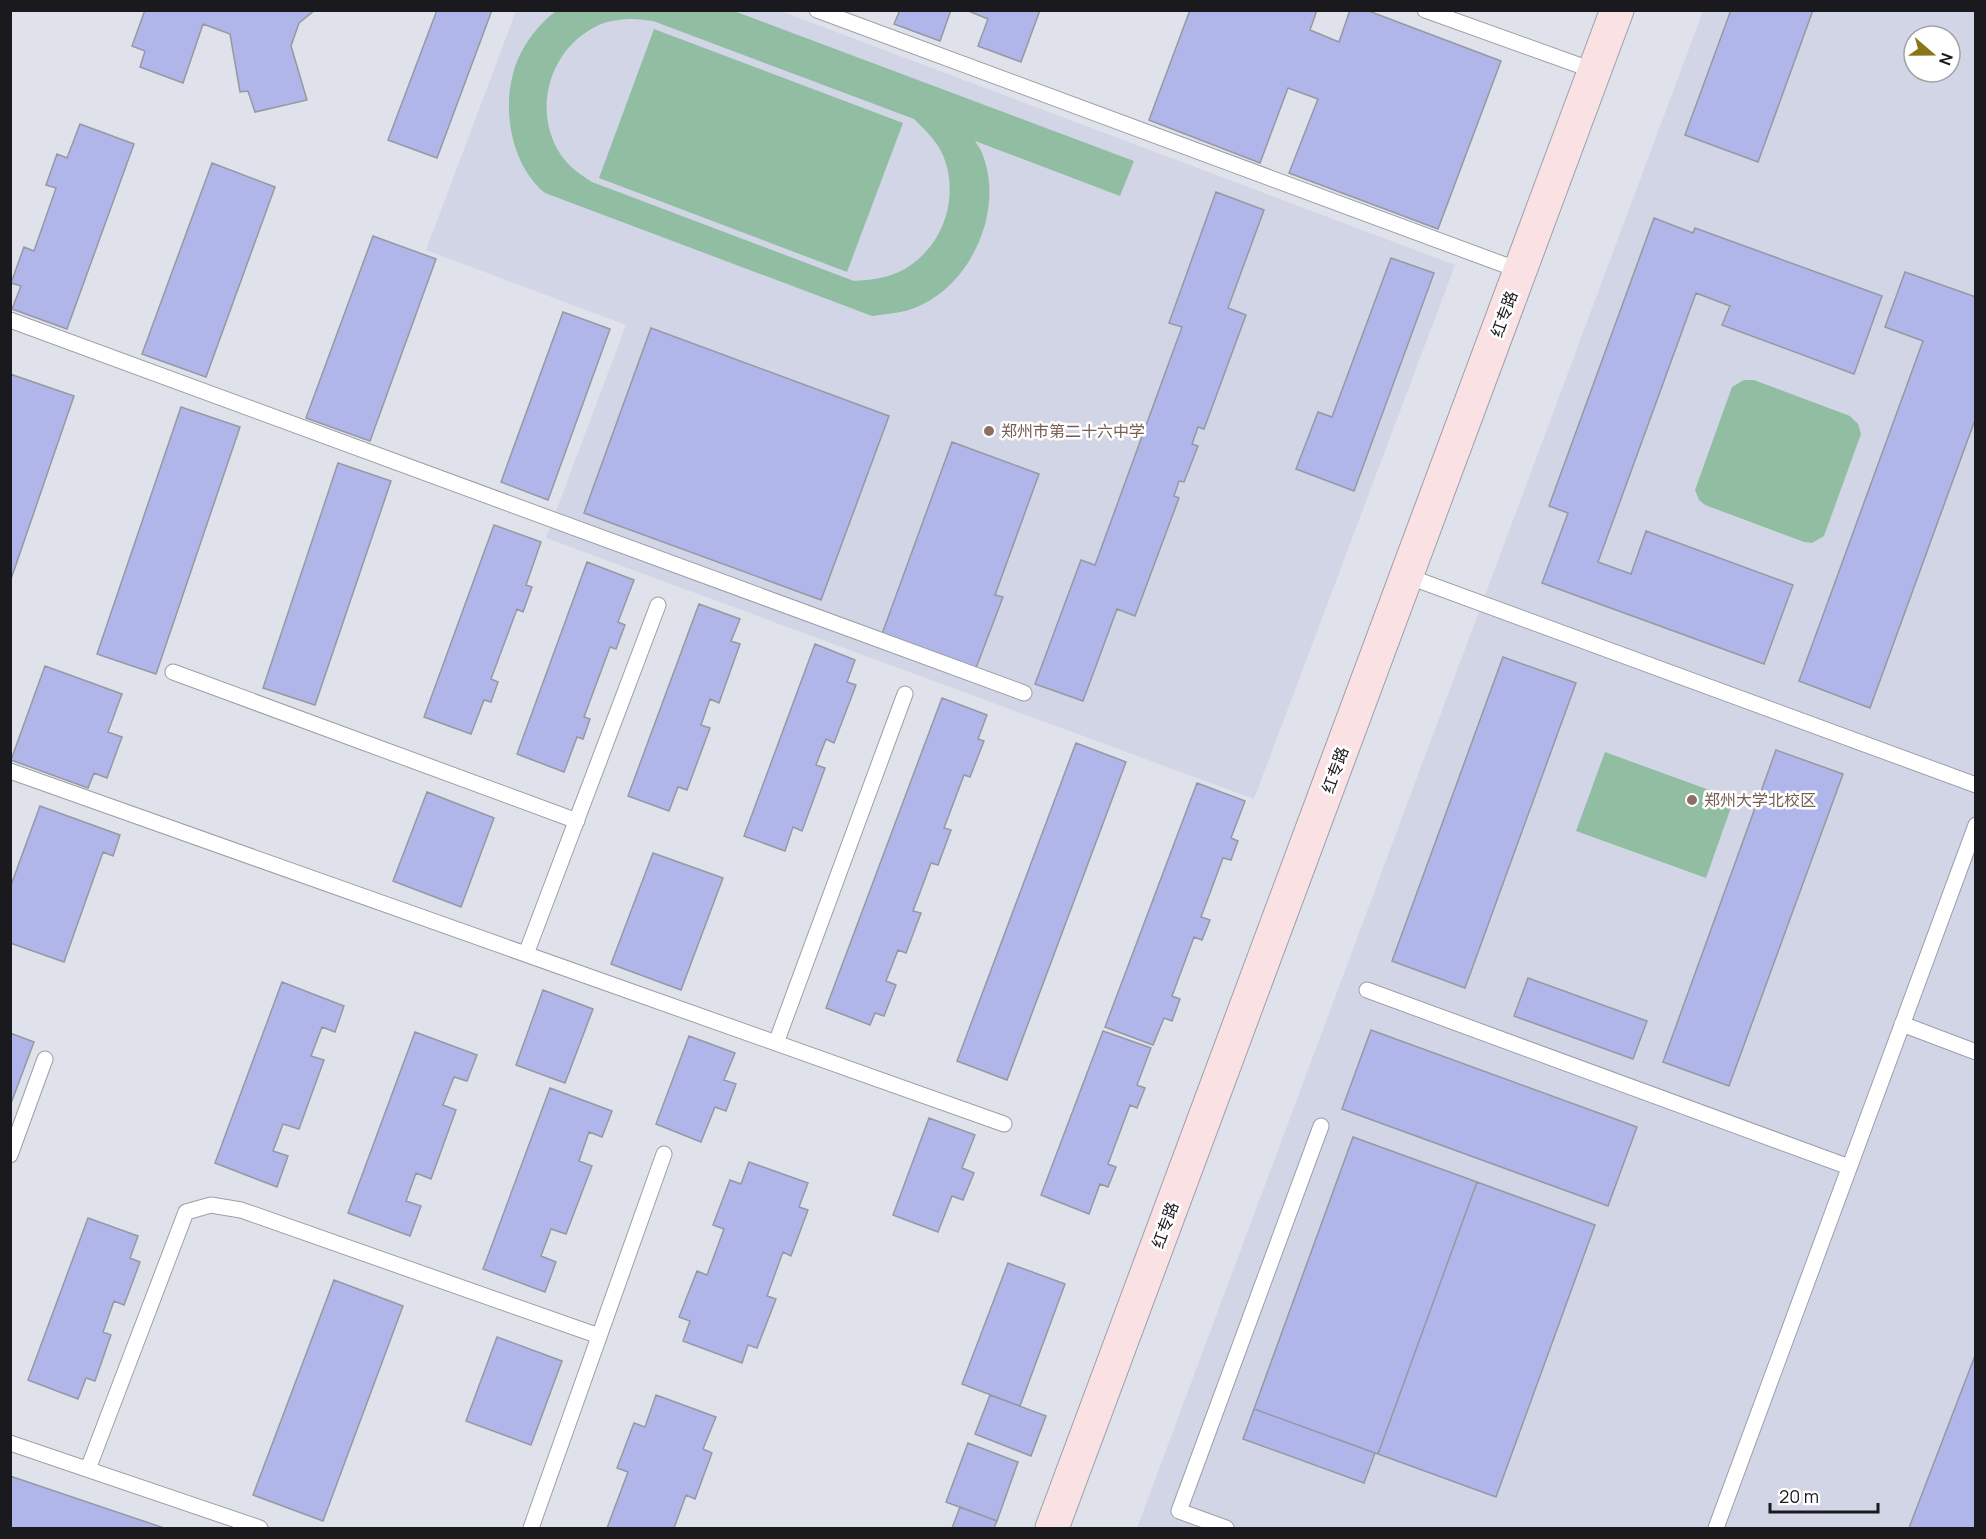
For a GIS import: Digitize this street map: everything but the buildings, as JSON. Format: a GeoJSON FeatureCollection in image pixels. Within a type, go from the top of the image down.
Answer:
{"type":"FeatureCollection","features":[{"type":"Feature","properties":{"kind":"street","name":"红专路"},"geometry":{"type":"LineString","coordinates":[[1052,1528],[1617,10]]}},
{"type":"Feature","properties":{"kind":"lane"},"geometry":{"type":"LineString","coordinates":[[817,10],[1521,271]]}},
{"type":"Feature","properties":{"kind":"lane"},"geometry":{"type":"LineString","coordinates":[[1425,10],[1594,71]]}},
{"type":"Feature","properties":{"kind":"lane"},"geometry":{"type":"LineString","coordinates":[[10,320],[1024,693]]}},
{"type":"Feature","properties":{"kind":"lane"},"geometry":{"type":"LineString","coordinates":[[1407,576],[1976,785]]}},
{"type":"Feature","properties":{"kind":"lane"},"geometry":{"type":"LineString","coordinates":[[526,954],[658,605]]}},
{"type":"Feature","properties":{"kind":"lane"},"geometry":{"type":"LineString","coordinates":[[173,672],[577,820]]}},
{"type":"Feature","properties":{"kind":"lane"},"geometry":{"type":"LineString","coordinates":[[776,1042],[905,694]]}},
{"type":"Feature","properties":{"kind":"lane"},"geometry":{"type":"LineString","coordinates":[[10,771],[1004,1124]]}},
{"type":"Feature","properties":{"kind":"lane"},"geometry":{"type":"LineString","coordinates":[[1716,1528],[1976,825]]}},
{"type":"Feature","properties":{"kind":"lane"},"geometry":{"type":"LineString","coordinates":[[1367,990],[1849,1167]]}},
{"type":"Feature","properties":{"kind":"lane"},"geometry":{"type":"LineString","coordinates":[[1902,1024],[1976,1052]]}},
{"type":"Feature","properties":{"kind":"lane"},"geometry":{"type":"LineString","coordinates":[[10,1155],[45,1059]]}},
{"type":"Feature","properties":{"kind":"lane"},"geometry":{"type":"LineString","coordinates":[[1226,1528],[1179,1511],[1321,1126]]}},
{"type":"Feature","properties":{"kind":"lane"},"geometry":{"type":"LineString","coordinates":[[531,1528],[664,1154]]}},
{"type":"Feature","properties":{"kind":"lane"},"geometry":{"type":"LineString","coordinates":[[88,1469],[186,1212],[211,1205],[241,1210],[599,1336]]}},
{"type":"Feature","properties":{"kind":"lane"},"geometry":{"type":"LineString","coordinates":[[10,1443],[260,1528]]}},
{"type":"Feature","properties":{"kind":"shaded area","name":"郑州市第二十六中学"},"geometry":{"type":"Polygon","coordinates":[[[778,10],[1455,265],[1254,799],[546,538],[626,325],[426,250],[516,11],[778,10]]]}},
{"type":"Feature","properties":{"kind":"shaded area","name":"郑州大学北校区"},"geometry":{"type":"Polygon","coordinates":[[[1703,11],[1975,11],[1975,1528],[1137,1528],[1703,11]]]}},
{"type":"Feature","properties":{"kind":"green space"},"geometry":{"type":"Polygon","coordinates":[[[556,11],[734,11],[1134,161],[1120,196],[975,141],[988,175],[989,197],[986,220],[979,242],[968,263],[954,281],[937,296],[917,307],[901,312],[872,316],[545,193],[525,169],[518,154],[513,139],[509,106],[513,74],[519,56],[535,31],[556,11]],[[626,19],[599,25],[582,35],[568,48],[558,64],[550,81],[547,119],[552,137],[561,155],[575,170],[592,182],[854,281],[894,274],[911,265],[925,253],[936,239],[944,222],[950,187],[941,151],[914,119],[653,21],[626,19]]]}},
{"type":"Feature","properties":{"kind":"green space"},"geometry":{"type":"Polygon","coordinates":[[[654,29],[903,123],[847,272],[599,178],[654,29]]]}},
{"type":"Feature","properties":{"kind":"green space"},"geometry":{"type":"Polygon","coordinates":[[[1744,380],[1754,380],[1850,416],[1858,424],[1861,434],[1824,536],[1812,543],[1705,505],[1699,500],[1695,490],[1732,387],[1744,380]]]}},
{"type":"Feature","properties":{"kind":"green space"},"geometry":{"type":"Polygon","coordinates":[[[1605,752],[1734,799],[1706,878],[1576,831],[1605,752]]]}},
{"type":"Feature","properties":{"kind":"place","name":"郑州市第二十六中学"},"geometry":{"type":"Point","coordinates":[989,431]}},
{"type":"Feature","properties":{"kind":"place","name":"郑州大学北校区"},"geometry":{"type":"Point","coordinates":[1692,800]}}]}
